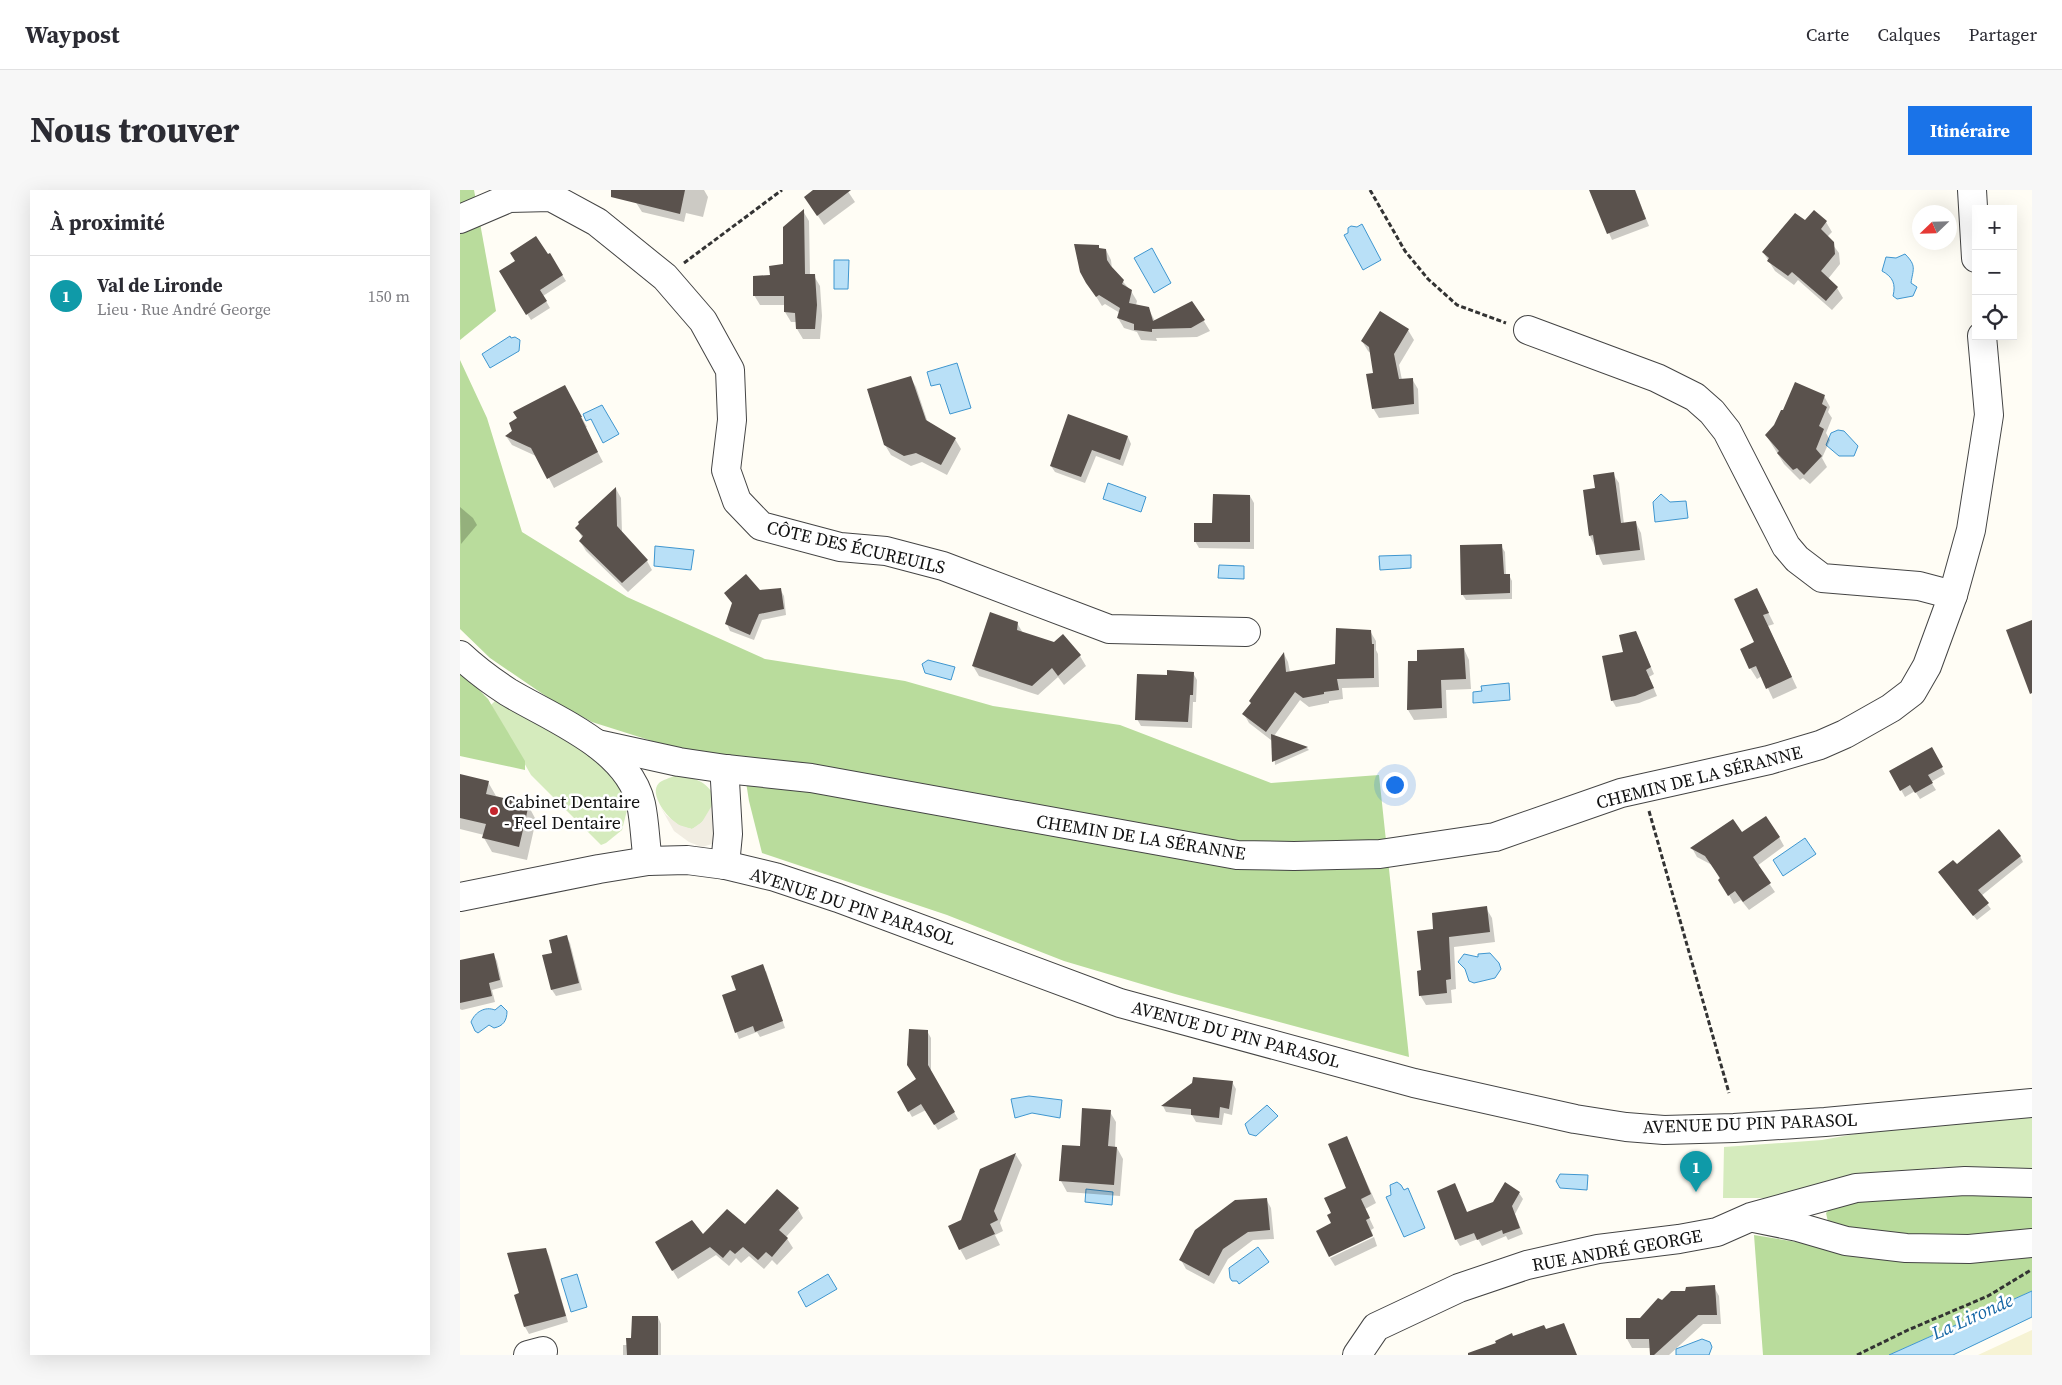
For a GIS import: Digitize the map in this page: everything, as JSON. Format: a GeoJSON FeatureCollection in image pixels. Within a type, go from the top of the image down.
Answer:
{"type":"FeatureCollection","features":[{"type":"Feature","properties":{"kind":"street"},"geometry":{"type":"LineString","coordinates":[[1972,190],[1976,250]]}},
{"type":"Feature","properties":{"kind":"street","name":"CÔTE DES ÉCUREUILS"},"geometry":{"type":"LineString","coordinates":[[460,219],[508,198],[551,197],[598,222],[665,277],[703,321],[730,370],[732,420],[726,470],[737,501],[761,526],[840,547],[886,551],[943,566],[1109,629],[1246,632]]}},
{"type":"Feature","properties":{"kind":"street"},"geometry":{"type":"LineString","coordinates":[[1528,330],[1657,378],[1695,397],[1712,412],[1727,431],[1786,546],[1797,559],[1822,578],[1919,586],[1953,596]]}},
{"type":"Feature","properties":{"kind":"street","name":"CHEMIN DE LA SÉRANNE"},"geometry":{"type":"LineString","coordinates":[[597,744],[638,754],[726,769],[811,778],[1237,855],[1294,856],[1380,854],[1495,837],[1622,793],[1760,763],[1820,745],[1845,734],[1891,708],[1912,692],[1927,666],[1953,596],[1971,530],[1989,415],[1982,340]]}},
{"type":"Feature","properties":{"kind":"street"},"geometry":{"type":"LineString","coordinates":[[460,655],[485,677],[570,725],[597,744],[621,768],[631,781],[641,804],[648,861]]}},
{"type":"Feature","properties":{"kind":"street"},"geometry":{"type":"LineString","coordinates":[[726,769],[728,834],[726,866]]}},
{"type":"Feature","properties":{"kind":"street","name":"AVENUE DU PIN PARASOL"},"geometry":{"type":"LineString","coordinates":[[460,897],[648,861],[687,860],[726,866],[775,877],[838,898],[1120,1003],[1414,1083],[1575,1120],[1626,1128],[1664,1130],[1825,1122],[2032,1103]]}},
{"type":"Feature","properties":{"kind":"street","name":"RUE ANDRÉ GEORGE"},"geometry":{"type":"LineString","coordinates":[[1357,1355],[1376,1327],[1459,1288],[1527,1265],[1598,1249],[1679,1239],[1717,1232],[1751,1217],[1856,1188],[1965,1181],[2032,1183]]}},
{"type":"Feature","properties":{"kind":"street"},"geometry":{"type":"LineString","coordinates":[[1751,1217],[1798,1227],[1846,1241],[1906,1248],[1969,1250],[2032,1243]]}},
{"type":"Feature","properties":{"kind":"path"},"geometry":{"type":"LineString","coordinates":[[665,277],[782,190]]}},
{"type":"Feature","properties":{"kind":"path"},"geometry":{"type":"LineString","coordinates":[[1370,190],[1405,250],[1428,279],[1457,305],[1528,330]]}},
{"type":"Feature","properties":{"kind":"path"},"geometry":{"type":"LineString","coordinates":[[1643,789],[1729,1093]]}},
{"type":"Feature","properties":{"kind":"path"},"geometry":{"type":"LineString","coordinates":[[1857,1355],[1908,1330],[1988,1296],[2032,1269]]}},
{"type":"Feature","properties":{"kind":"shaded area"},"geometry":{"type":"Polygon","coordinates":[[[714,802],[715,840],[712,844],[702,847],[689,842],[674,831],[660,806],[666,815],[679,825],[692,829],[702,822],[714,802]]]}},
{"type":"Feature","properties":{"kind":"shaded area"},"geometry":{"type":"Polygon","coordinates":[[[2032,1330],[2032,1355],[1978,1355],[2032,1330]]]}},
{"type":"Feature","properties":{"kind":"green space"},"geometry":{"type":"Polygon","coordinates":[[[460,190],[474,190],[496,311],[460,340],[460,190]]]}},
{"type":"Feature","properties":{"kind":"green space"},"geometry":{"type":"Polygon","coordinates":[[[460,360],[487,418],[522,532],[627,597],[765,659],[905,681],[993,706],[1120,725],[1271,783],[1379,775],[1409,1057],[1175,994],[1064,961],[947,915],[762,853],[749,801],[742,757],[671,747],[592,722],[553,701],[490,658],[460,629],[460,360]]]}},
{"type":"Feature","properties":{"kind":"green space"},"geometry":{"type":"Polygon","coordinates":[[[460,670],[488,699],[525,761],[525,770],[460,756],[460,670]]]}},
{"type":"Feature","properties":{"kind":"green space"},"geometry":{"type":"Polygon","coordinates":[[[499,697],[602,760],[622,790],[628,806],[622,830],[601,845],[531,775],[491,705],[499,697]]]}},
{"type":"Feature","properties":{"kind":"green space"},"geometry":{"type":"Polygon","coordinates":[[[674,776],[686,777],[702,782],[714,795],[708,815],[692,829],[680,826],[673,821],[657,799],[656,788],[659,783],[674,776]]]}},
{"type":"Feature","properties":{"kind":"green space"},"geometry":{"type":"Polygon","coordinates":[[[2032,1116],[2032,1172],[1941,1167],[1840,1180],[1766,1198],[1723,1198],[1724,1147],[1822,1140],[1861,1133],[2032,1116]]]}},
{"type":"Feature","properties":{"kind":"green space"},"geometry":{"type":"Polygon","coordinates":[[[2032,1191],[2032,1235],[1954,1238],[1843,1232],[1828,1222],[1826,1213],[1833,1206],[1845,1201],[2032,1191]]]}},
{"type":"Feature","properties":{"kind":"green space"},"geometry":{"type":"Polygon","coordinates":[[[1754,1235],[1834,1248],[2032,1252],[2032,1291],[1889,1355],[1763,1355],[1754,1235]]]}},
{"type":"Feature","properties":{"kind":"water"},"geometry":{"type":"Polygon","coordinates":[[[1362,224],[1381,260],[1363,270],[1344,235],[1348,233],[1348,228],[1351,226],[1357,227],[1362,224]]]}},
{"type":"Feature","properties":{"kind":"water"},"geometry":{"type":"Polygon","coordinates":[[[1152,248],[1171,283],[1154,293],[1134,258],[1152,248]]]}},
{"type":"Feature","properties":{"kind":"water"},"geometry":{"type":"Polygon","coordinates":[[[1905,254],[1913,265],[1911,283],[1917,287],[1913,296],[1897,299],[1893,296],[1893,281],[1882,271],[1886,257],[1896,258],[1905,254]]]}},
{"type":"Feature","properties":{"kind":"water"},"geometry":{"type":"Polygon","coordinates":[[[834,260],[849,260],[848,289],[834,289],[834,260]]]}},
{"type":"Feature","properties":{"kind":"water"},"geometry":{"type":"Polygon","coordinates":[[[510,336],[520,340],[519,351],[490,368],[482,354],[510,336]]]}},
{"type":"Feature","properties":{"kind":"water"},"geometry":{"type":"Polygon","coordinates":[[[957,363],[971,408],[950,414],[940,384],[931,386],[927,372],[957,363]]]}},
{"type":"Feature","properties":{"kind":"water"},"geometry":{"type":"Polygon","coordinates":[[[602,405],[619,434],[603,443],[591,419],[586,421],[583,414],[602,405]]]}},
{"type":"Feature","properties":{"kind":"water"},"geometry":{"type":"Polygon","coordinates":[[[1838,430],[1844,431],[1858,446],[1854,456],[1839,456],[1826,445],[1831,433],[1838,430]]]}},
{"type":"Feature","properties":{"kind":"water"},"geometry":{"type":"Polygon","coordinates":[[[1108,483],[1146,497],[1141,512],[1103,499],[1108,483]]]}},
{"type":"Feature","properties":{"kind":"water"},"geometry":{"type":"Polygon","coordinates":[[[1661,494],[1670,502],[1686,501],[1688,518],[1655,522],[1653,502],[1661,494]]]}},
{"type":"Feature","properties":{"kind":"water"},"geometry":{"type":"Polygon","coordinates":[[[655,546],[694,550],[691,570],[654,566],[655,546]]]}},
{"type":"Feature","properties":{"kind":"water"},"geometry":{"type":"Polygon","coordinates":[[[1411,555],[1411,568],[1380,570],[1379,556],[1411,555]]]}},
{"type":"Feature","properties":{"kind":"water"},"geometry":{"type":"Polygon","coordinates":[[[1219,565],[1244,566],[1244,579],[1218,578],[1219,565]]]}},
{"type":"Feature","properties":{"kind":"water"},"geometry":{"type":"Polygon","coordinates":[[[928,660],[955,667],[951,680],[925,673],[922,664],[928,660]]]}},
{"type":"Feature","properties":{"kind":"water"},"geometry":{"type":"Polygon","coordinates":[[[1509,683],[1510,700],[1473,703],[1473,692],[1482,691],[1481,686],[1509,683]]]}},
{"type":"Feature","properties":{"kind":"water"},"geometry":{"type":"Polygon","coordinates":[[[1805,838],[1816,854],[1783,876],[1773,860],[1805,838]]]}},
{"type":"Feature","properties":{"kind":"water"},"geometry":{"type":"Polygon","coordinates":[[[1490,953],[1499,963],[1501,969],[1495,978],[1474,983],[1469,981],[1465,969],[1458,962],[1464,954],[1478,957],[1478,954],[1490,953]]]}},
{"type":"Feature","properties":{"kind":"water"},"geometry":{"type":"Polygon","coordinates":[[[501,1005],[507,1011],[506,1018],[500,1026],[494,1028],[489,1025],[478,1033],[475,1031],[471,1022],[475,1015],[484,1009],[495,1010],[501,1005]]]}},
{"type":"Feature","properties":{"kind":"water"},"geometry":{"type":"Polygon","coordinates":[[[1029,1096],[1062,1100],[1060,1118],[1032,1113],[1015,1118],[1011,1099],[1029,1096]]]}},
{"type":"Feature","properties":{"kind":"water"},"geometry":{"type":"Polygon","coordinates":[[[1267,1105],[1278,1116],[1256,1136],[1249,1134],[1245,1124],[1267,1105]]]}},
{"type":"Feature","properties":{"kind":"water"},"geometry":{"type":"Polygon","coordinates":[[[1560,1174],[1588,1175],[1587,1190],[1560,1188],[1556,1181],[1560,1174]]]}},
{"type":"Feature","properties":{"kind":"water"},"geometry":{"type":"Polygon","coordinates":[[[1397,1182],[1404,1190],[1408,1188],[1425,1228],[1404,1237],[1386,1197],[1391,1195],[1390,1185],[1397,1182]]]}},
{"type":"Feature","properties":{"kind":"water"},"geometry":{"type":"Polygon","coordinates":[[[1086,1189],[1113,1192],[1112,1205],[1085,1202],[1086,1189]]]}},
{"type":"Feature","properties":{"kind":"water"},"geometry":{"type":"Polygon","coordinates":[[[1258,1247],[1269,1262],[1239,1284],[1237,1281],[1232,1281],[1229,1268],[1258,1247]]]}},
{"type":"Feature","properties":{"kind":"water"},"geometry":{"type":"Polygon","coordinates":[[[577,1274],[587,1307],[571,1312],[561,1279],[577,1274]]]}},
{"type":"Feature","properties":{"kind":"water"},"geometry":{"type":"Polygon","coordinates":[[[828,1274],[837,1289],[806,1307],[798,1292],[828,1274]]]}},
{"type":"Feature","properties":{"kind":"water"},"geometry":{"type":"Polygon","coordinates":[[[2032,1291],[2032,1317],[1953,1355],[1889,1355],[2032,1291]]]}},
{"type":"Feature","properties":{"kind":"water"},"geometry":{"type":"Polygon","coordinates":[[[1702,1339],[1710,1342],[1712,1347],[1709,1355],[1676,1355],[1676,1349],[1702,1339]]]}},
{"type":"Feature","properties":{"kind":"building"},"geometry":{"type":"Polygon","coordinates":[[[611,190],[685,190],[680,214],[611,197],[611,190]]]}},
{"type":"Feature","properties":{"kind":"building"},"geometry":{"type":"Polygon","coordinates":[[[813,190],[851,190],[817,216],[804,197],[813,190]]]}},
{"type":"Feature","properties":{"kind":"building"},"geometry":{"type":"Polygon","coordinates":[[[1589,190],[1635,190],[1646,219],[1607,234],[1589,190]]]}},
{"type":"Feature","properties":{"kind":"building"},"geometry":{"type":"Polygon","coordinates":[[[804,209],[805,274],[815,274],[817,305],[815,329],[796,329],[795,313],[784,312],[784,296],[753,296],[753,276],[770,275],[769,266],[783,264],[783,227],[804,209]]]}},
{"type":"Feature","properties":{"kind":"building"},"geometry":{"type":"Polygon","coordinates":[[[1814,210],[1827,221],[1821,229],[1834,242],[1835,254],[1821,271],[1838,287],[1826,301],[1792,272],[1788,276],[1767,261],[1769,258],[1762,252],[1795,213],[1805,220],[1814,210]]]}},
{"type":"Feature","properties":{"kind":"building"},"geometry":{"type":"Polygon","coordinates":[[[536,236],[548,254],[550,253],[563,275],[540,290],[547,301],[526,315],[499,271],[515,261],[510,253],[536,236]]]}},
{"type":"Feature","properties":{"kind":"building"},"geometry":{"type":"Polygon","coordinates":[[[1074,244],[1099,245],[1099,248],[1106,249],[1107,260],[1124,280],[1122,284],[1132,290],[1129,303],[1149,307],[1153,321],[1192,301],[1205,320],[1191,328],[1152,329],[1152,332],[1134,330],[1134,324],[1117,318],[1120,308],[1099,295],[1096,297],[1086,283],[1080,272],[1074,244]]]}},
{"type":"Feature","properties":{"kind":"building"},"geometry":{"type":"Polygon","coordinates":[[[1380,311],[1409,329],[1394,354],[1399,379],[1413,378],[1414,404],[1372,409],[1366,374],[1373,373],[1369,347],[1361,341],[1380,311]]]}},
{"type":"Feature","properties":{"kind":"building"},"geometry":{"type":"Polygon","coordinates":[[[911,376],[926,420],[956,438],[941,465],[916,453],[904,456],[884,445],[867,389],[911,376]]]}},
{"type":"Feature","properties":{"kind":"building"},"geometry":{"type":"Polygon","coordinates":[[[1795,382],[1825,395],[1822,404],[1827,407],[1819,426],[1824,429],[1816,449],[1822,456],[1804,475],[1797,468],[1793,470],[1777,453],[1779,451],[1765,435],[1774,425],[1781,410],[1783,410],[1795,382]]]}},
{"type":"Feature","properties":{"kind":"building"},"geometry":{"type":"Polygon","coordinates":[[[565,385],[598,452],[547,479],[531,448],[505,436],[512,431],[509,423],[517,418],[513,412],[565,385]]]}},
{"type":"Feature","properties":{"kind":"building"},"geometry":{"type":"Polygon","coordinates":[[[1068,414],[1128,436],[1120,460],[1092,450],[1081,477],[1050,466],[1068,414]]]}},
{"type":"Feature","properties":{"kind":"building"},"geometry":{"type":"Polygon","coordinates":[[[1614,472],[1621,523],[1636,521],[1640,550],[1596,555],[1593,535],[1589,536],[1583,490],[1595,488],[1593,475],[1614,472]]]}},
{"type":"Feature","properties":{"kind":"building"},"geometry":{"type":"Polygon","coordinates":[[[616,487],[617,526],[648,560],[622,583],[579,541],[583,536],[575,528],[579,524],[578,522],[616,487]]]}},
{"type":"Feature","properties":{"kind":"building"},"geometry":{"type":"Polygon","coordinates":[[[1213,494],[1250,495],[1250,542],[1194,542],[1194,523],[1212,523],[1213,494]]]}},
{"type":"Feature","properties":{"kind":"building"},"geometry":{"type":"Polygon","coordinates":[[[1502,544],[1504,574],[1510,574],[1510,593],[1461,595],[1460,545],[1502,544]]]}},
{"type":"Feature","properties":{"kind":"building"},"geometry":{"type":"Polygon","coordinates":[[[746,574],[760,590],[781,588],[784,609],[759,614],[750,635],[725,624],[732,603],[724,593],[746,574]]]}},
{"type":"Feature","properties":{"kind":"building"},"geometry":{"type":"Polygon","coordinates":[[[1757,588],[1769,613],[1763,615],[1792,677],[1766,689],[1756,666],[1749,669],[1740,649],[1754,642],[1734,599],[1757,588]]]}},
{"type":"Feature","properties":{"kind":"building"},"geometry":{"type":"Polygon","coordinates":[[[990,612],[1018,622],[1017,630],[1054,642],[1063,634],[1081,655],[1058,676],[1052,668],[1032,686],[972,666],[990,612]]]}},
{"type":"Feature","properties":{"kind":"building"},"geometry":{"type":"Polygon","coordinates":[[[2032,620],[2032,693],[2030,694],[2006,630],[2032,620]]]}},
{"type":"Feature","properties":{"kind":"building"},"geometry":{"type":"Polygon","coordinates":[[[1336,628],[1371,630],[1372,644],[1374,644],[1374,678],[1337,679],[1339,690],[1303,698],[1295,692],[1266,732],[1242,714],[1284,652],[1286,672],[1335,664],[1336,628]]]}},
{"type":"Feature","properties":{"kind":"building"},"geometry":{"type":"Polygon","coordinates":[[[1636,631],[1651,667],[1646,670],[1654,688],[1635,696],[1611,701],[1602,656],[1623,652],[1619,635],[1636,631]]]}},
{"type":"Feature","properties":{"kind":"building"},"geometry":{"type":"Polygon","coordinates":[[[1464,648],[1466,679],[1441,680],[1442,708],[1407,710],[1408,661],[1417,661],[1417,650],[1464,648]]]}},
{"type":"Feature","properties":{"kind":"building"},"geometry":{"type":"Polygon","coordinates":[[[1167,670],[1194,672],[1193,695],[1190,695],[1188,722],[1135,720],[1137,674],[1167,675],[1167,670]]]}},
{"type":"Feature","properties":{"kind":"building"},"geometry":{"type":"Polygon","coordinates":[[[1271,734],[1308,747],[1272,762],[1271,734]]]}},
{"type":"Feature","properties":{"kind":"building"},"geometry":{"type":"Polygon","coordinates":[[[1932,747],[1943,767],[1928,775],[1933,783],[1915,793],[1910,785],[1900,791],[1889,771],[1932,747]]]}},
{"type":"Feature","properties":{"kind":"building","name":"Cabinet Dentaire - Feel Dentaire"},"geometry":{"type":"Polygon","coordinates":[[[460,774],[489,781],[486,794],[529,804],[519,847],[482,838],[486,824],[460,818],[460,774]]]}},
{"type":"Feature","properties":{"kind":"building"},"geometry":{"type":"Polygon","coordinates":[[[1766,816],[1780,837],[1753,857],[1771,883],[1743,902],[1735,891],[1728,896],[1718,880],[1720,878],[1705,856],[1690,848],[1733,819],[1742,832],[1766,816]]]}},
{"type":"Feature","properties":{"kind":"building"},"geometry":{"type":"Polygon","coordinates":[[[1999,829],[2021,856],[1978,890],[1989,903],[1973,916],[1938,872],[1953,860],[1957,864],[1999,829]]]}},
{"type":"Feature","properties":{"kind":"building"},"geometry":{"type":"Polygon","coordinates":[[[1487,906],[1490,932],[1449,937],[1451,979],[1446,980],[1447,993],[1419,996],[1417,971],[1421,970],[1417,931],[1433,929],[1432,913],[1487,906]]]}},
{"type":"Feature","properties":{"kind":"building"},"geometry":{"type":"Polygon","coordinates":[[[567,935],[579,983],[551,990],[542,955],[552,953],[549,940],[567,935]]]}},
{"type":"Feature","properties":{"kind":"building"},"geometry":{"type":"Polygon","coordinates":[[[494,953],[500,980],[489,983],[492,996],[460,1003],[460,960],[494,953]]]}},
{"type":"Feature","properties":{"kind":"building"},"geometry":{"type":"Polygon","coordinates":[[[763,964],[783,1021],[755,1032],[753,1026],[735,1033],[722,995],[736,990],[731,976],[763,964]]]}},
{"type":"Feature","properties":{"kind":"building"},"geometry":{"type":"Polygon","coordinates":[[[909,1029],[928,1030],[928,1065],[955,1112],[934,1125],[921,1104],[908,1112],[897,1092],[916,1079],[907,1065],[909,1029]]]}},
{"type":"Feature","properties":{"kind":"building"},"geometry":{"type":"Polygon","coordinates":[[[1193,1077],[1233,1081],[1229,1109],[1220,1107],[1219,1118],[1191,1115],[1191,1109],[1161,1106],[1192,1083],[1193,1077]]]}},
{"type":"Feature","properties":{"kind":"building"},"geometry":{"type":"Polygon","coordinates":[[[1082,1108],[1111,1110],[1108,1146],[1117,1147],[1114,1185],[1059,1181],[1062,1145],[1080,1146],[1082,1108]]]}},
{"type":"Feature","properties":{"kind":"building"},"geometry":{"type":"Polygon","coordinates":[[[1347,1136],[1371,1194],[1361,1199],[1370,1218],[1366,1220],[1373,1236],[1329,1257],[1316,1231],[1331,1223],[1327,1215],[1331,1213],[1324,1198],[1346,1188],[1328,1144],[1347,1136]]]}},
{"type":"Feature","properties":{"kind":"building"},"geometry":{"type":"Polygon","coordinates":[[[1016,1153],[994,1211],[998,1220],[990,1224],[995,1234],[959,1250],[948,1226],[961,1220],[980,1169],[1016,1153]]]}},
{"type":"Feature","properties":{"kind":"building"},"geometry":{"type":"Polygon","coordinates":[[[1505,1182],[1520,1192],[1512,1206],[1520,1228],[1503,1234],[1502,1230],[1477,1240],[1474,1233],[1455,1240],[1437,1191],[1455,1183],[1467,1212],[1493,1202],[1505,1182]]]}},
{"type":"Feature","properties":{"kind":"building"},"geometry":{"type":"Polygon","coordinates":[[[777,1189],[799,1208],[779,1230],[788,1238],[772,1257],[766,1252],[758,1260],[743,1247],[735,1254],[730,1250],[723,1258],[710,1247],[672,1271],[655,1242],[692,1220],[703,1234],[727,1209],[745,1224],[777,1189]]]}},
{"type":"Feature","properties":{"kind":"building"},"geometry":{"type":"Polygon","coordinates":[[[1267,1198],[1270,1230],[1248,1232],[1223,1249],[1209,1276],[1179,1260],[1195,1230],[1235,1200],[1267,1198]]]}},
{"type":"Feature","properties":{"kind":"building"},"geometry":{"type":"Polygon","coordinates":[[[546,1248],[566,1316],[524,1327],[514,1295],[519,1293],[507,1253],[546,1248]]]}},
{"type":"Feature","properties":{"kind":"building"},"geometry":{"type":"Polygon","coordinates":[[[1715,1285],[1717,1315],[1698,1315],[1654,1355],[1650,1355],[1649,1339],[1626,1339],[1626,1318],[1640,1318],[1658,1298],[1662,1300],[1671,1291],[1685,1291],[1686,1287],[1715,1285]]]}},
{"type":"Feature","properties":{"kind":"building"},"geometry":{"type":"Polygon","coordinates":[[[632,1316],[658,1316],[658,1355],[627,1355],[626,1338],[631,1338],[632,1316]]]}},
{"type":"Feature","properties":{"kind":"building"},"geometry":{"type":"Polygon","coordinates":[[[1564,1323],[1577,1355],[1468,1355],[1468,1353],[1496,1343],[1495,1341],[1512,1333],[1513,1336],[1544,1325],[1546,1329],[1564,1323]]]}},
{"type":"Feature","properties":{"kind":"place","name":"Cabinet Dentaire - Feel Dentaire"},"geometry":{"type":"Point","coordinates":[494,811]}},
{"type":"Feature","properties":{"kind":"place","name":"Val de Lironde"},"geometry":{"type":"Point","coordinates":[1696,1192]}},
{"type":"Feature","properties":{"kind":"water label","name":"La Lironde"},"geometry":{"type":"Point","coordinates":[1972,1316]}}]}
